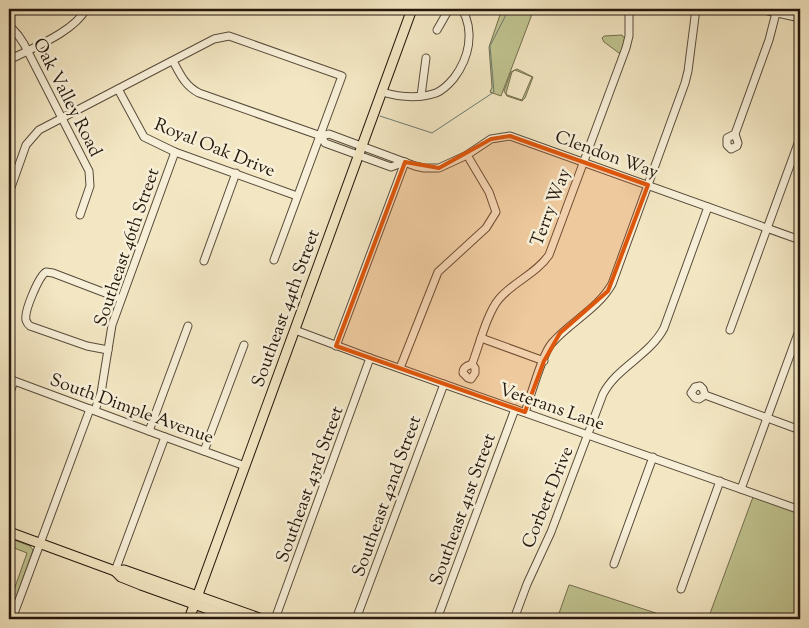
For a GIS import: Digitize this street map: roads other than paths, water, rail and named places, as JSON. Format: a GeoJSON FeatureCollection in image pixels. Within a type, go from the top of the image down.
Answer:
{"type":"FeatureCollection","features":[{"type":"Feature","properties":{"kind":"main road","name":"Southeast 44th Street"},"geometry":{"type":"LineString","coordinates":[[189,619],[295,330],[366,147],[382,92],[412,9]]}},
{"type":"Feature","properties":{"kind":"main road"},"geometry":{"type":"LineString","coordinates":[[9,532],[115,571],[124,570],[236,619]]}},
{"type":"Feature","properties":{"kind":"main road"},"geometry":{"type":"LineString","coordinates":[[196,600],[262,619]]}},
{"type":"Feature","properties":{"kind":"street"},"geometry":{"type":"LineString","coordinates":[[9,60],[68,29],[79,20],[86,9]]}},
{"type":"Feature","properties":{"kind":"street"},"geometry":{"type":"LineString","coordinates":[[437,30],[449,9]]}},
{"type":"Feature","properties":{"kind":"street"},"geometry":{"type":"LineString","coordinates":[[382,92],[405,97],[421,96],[436,93],[449,84],[463,65],[469,49],[468,33],[463,11],[471,9]]}},
{"type":"Feature","properties":{"kind":"street","name":"Terry Way"},"geometry":{"type":"LineString","coordinates":[[472,364],[491,313],[500,298],[544,263],[549,255],[626,48],[629,36],[630,9]]}},
{"type":"Feature","properties":{"kind":"street"},"geometry":{"type":"LineString","coordinates":[[525,412],[550,346],[560,334],[608,291],[685,83],[696,9]]}},
{"type":"Feature","properties":{"kind":"street"},"geometry":{"type":"LineString","coordinates":[[759,9],[800,18]]}},
{"type":"Feature","properties":{"kind":"street"},"geometry":{"type":"LineString","coordinates":[[735,134],[769,40],[776,13]]}},
{"type":"Feature","properties":{"kind":"street","name":"Oak Valley Road"},"geometry":{"type":"LineString","coordinates":[[9,24],[27,50],[90,174],[90,186],[80,215]]}},
{"type":"Feature","properties":{"kind":"street"},"geometry":{"type":"LineString","coordinates":[[9,193],[29,140],[39,130],[214,39],[229,36],[342,76],[274,260]]}},
{"type":"Feature","properties":{"kind":"street"},"geometry":{"type":"LineString","coordinates":[[421,96],[426,58]]}},
{"type":"Feature","properties":{"kind":"street","name":"Clendon Way"},"geometry":{"type":"LineString","coordinates":[[172,61],[185,82],[192,89],[321,136],[329,134],[424,168],[438,168],[467,155],[491,139],[510,136],[800,240]]}},
{"type":"Feature","properties":{"kind":"street","name":"Royal Oak Drive"},"geometry":{"type":"LineString","coordinates":[[118,89],[144,137],[175,152],[297,196]]}},
{"type":"Feature","properties":{"kind":"street","name":"Clendon Way"},"geometry":{"type":"LineString","coordinates":[[321,136],[324,143],[391,167],[405,162]]}},
{"type":"Feature","properties":{"kind":"street"},"geometry":{"type":"LineString","coordinates":[[730,330],[800,138]]}},
{"type":"Feature","properties":{"kind":"street","name":"Southeast 46th Street"},"geometry":{"type":"LineString","coordinates":[[12,619],[92,410],[101,393],[112,325],[175,152]]}},
{"type":"Feature","properties":{"kind":"street"},"geometry":{"type":"LineString","coordinates":[[380,163],[384,154]]}},
{"type":"Feature","properties":{"kind":"street"},"geometry":{"type":"LineString","coordinates":[[400,368],[438,272],[486,228],[496,212],[489,192],[467,155]]}},
{"type":"Feature","properties":{"kind":"street"},"geometry":{"type":"LineString","coordinates":[[336,346],[405,162]]}},
{"type":"Feature","properties":{"kind":"street"},"geometry":{"type":"LineString","coordinates":[[204,261],[236,173]]}},
{"type":"Feature","properties":{"kind":"street","name":"Corbett Drive"},"geometry":{"type":"LineString","coordinates":[[514,619],[527,584],[551,532],[608,384],[658,339],[664,328],[708,207]]}},
{"type":"Feature","properties":{"kind":"street"},"geometry":{"type":"LineString","coordinates":[[108,350],[87,346],[28,324],[26,314],[39,278],[46,272],[121,299]]}},
{"type":"Feature","properties":{"kind":"street"},"geometry":{"type":"LineString","coordinates":[[149,431],[188,326]]}},
{"type":"Feature","properties":{"kind":"street"},"geometry":{"type":"LineString","coordinates":[[741,489],[800,328]]}},
{"type":"Feature","properties":{"kind":"street","name":"Veterans Lane"},"geometry":{"type":"LineString","coordinates":[[295,330],[800,510]]}},
{"type":"Feature","properties":{"kind":"street"},"geometry":{"type":"LineString","coordinates":[[482,338],[544,361]]}},
{"type":"Feature","properties":{"kind":"street"},"geometry":{"type":"LineString","coordinates":[[204,451],[244,345]]}},
{"type":"Feature","properties":{"kind":"street","name":"Southeast 43rd Street"},"geometry":{"type":"LineString","coordinates":[[274,619],[370,358]]}},
{"type":"Feature","properties":{"kind":"street"},"geometry":{"type":"LineString","coordinates":[[9,395],[11,380]]}},
{"type":"Feature","properties":{"kind":"street","name":"South Dimple Avenue"},"geometry":{"type":"LineString","coordinates":[[11,380],[245,466]]}},
{"type":"Feature","properties":{"kind":"street","name":"Southeast 42nd Street"},"geometry":{"type":"LineString","coordinates":[[356,619],[444,384]]}},
{"type":"Feature","properties":{"kind":"street"},"geometry":{"type":"LineString","coordinates":[[705,395],[800,430]]}},
{"type":"Feature","properties":{"kind":"street","name":"Southeast 41st Street"},"geometry":{"type":"LineString","coordinates":[[437,619],[515,409]]}},
{"type":"Feature","properties":{"kind":"street"},"geometry":{"type":"LineString","coordinates":[[115,571],[165,438]]}},
{"type":"Feature","properties":{"kind":"street"},"geometry":{"type":"LineString","coordinates":[[614,564],[653,457]]}},
{"type":"Feature","properties":{"kind":"street"},"geometry":{"type":"LineString","coordinates":[[681,589],[720,481]]}},
{"type":"Feature","properties":{"kind":"waterway"},"geometry":{"type":"LineString","coordinates":[[380,116],[432,133],[494,92],[490,46],[509,9]]}}]}
